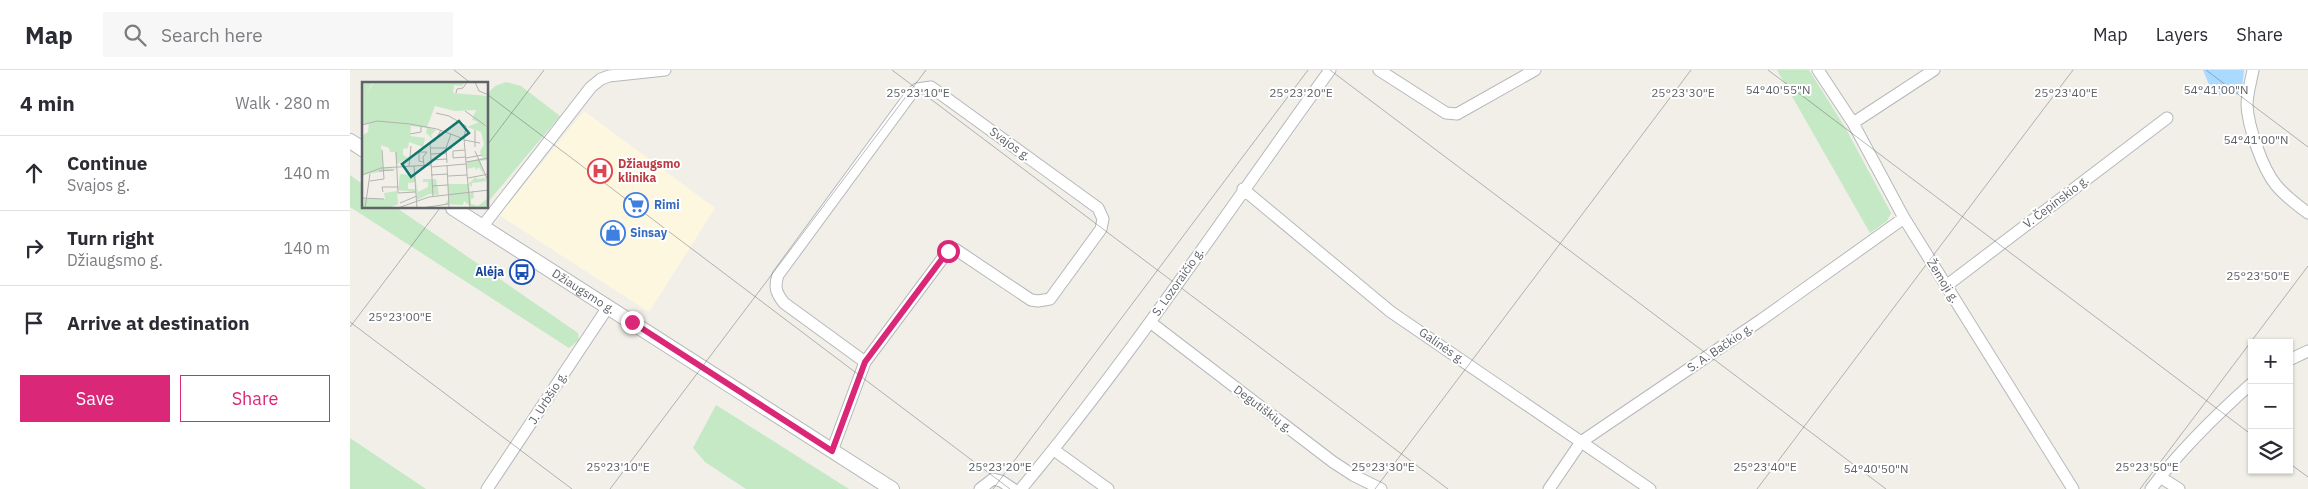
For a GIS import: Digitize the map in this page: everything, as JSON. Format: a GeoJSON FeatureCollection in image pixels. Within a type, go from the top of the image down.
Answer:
{"type":"FeatureCollection","features":[{"type":"Feature","properties":{"kind":"street"},"geometry":{"type":"LineString","coordinates":[[482,226],[591,87],[601,79],[665,70]]}},
{"type":"Feature","properties":{"kind":"street","name":"S. Lozoraičio g."},"geometry":{"type":"LineString","coordinates":[[1021,489],[1054,450],[1150,322],[1243,189],[1330,70]]}},
{"type":"Feature","properties":{"kind":"street"},"geometry":{"type":"LineString","coordinates":[[1379,70],[1446,113],[1457,114],[1535,70]]}},
{"type":"Feature","properties":{"kind":"street","name":"Žemoji g."},"geometry":{"type":"LineString","coordinates":[[1818,70],[1853,123],[1904,218],[2073,489]]}},
{"type":"Feature","properties":{"kind":"street"},"geometry":{"type":"LineString","coordinates":[[1853,123],[1934,70]]}},
{"type":"Feature","properties":{"kind":"street"},"geometry":{"type":"LineString","coordinates":[[2253,70],[2247,103],[2249,124],[2258,149],[2274,183],[2284,195],[2308,213]]}},
{"type":"Feature","properties":{"kind":"street","name":"Svajos g."},"geometry":{"type":"LineString","coordinates":[[832,451],[865,362],[948,251],[956,249],[1031,300],[1045,301],[1050,299],[1101,229],[1103,220],[1098,208],[931,88],[917,90],[911,94],[778,275],[776,282],[775,290],[784,302],[865,362]]}},
{"type":"Feature","properties":{"kind":"street","name":"V. Čepinskio g."},"geometry":{"type":"LineString","coordinates":[[1946,286],[2167,118]]}},
{"type":"Feature","properties":{"kind":"street"},"geometry":{"type":"LineString","coordinates":[[350,141],[362,149]]}},
{"type":"Feature","properties":{"kind":"street","name":"Galinės g."},"geometry":{"type":"LineString","coordinates":[[1243,189],[1391,312],[1650,489]]}},
{"type":"Feature","properties":{"kind":"street","name":"Džiaugsmo g."},"geometry":{"type":"LineString","coordinates":[[454,209],[892,489]]}},
{"type":"Feature","properties":{"kind":"street","name":"S. A. Bačkio g."},"geometry":{"type":"LineString","coordinates":[[1549,489],[1581,442],[1753,326],[1904,218]]}},
{"type":"Feature","properties":{"kind":"street","name":"J. Urbšio g."},"geometry":{"type":"LineString","coordinates":[[487,489],[608,307]]}},
{"type":"Feature","properties":{"kind":"street","name":"Degutiškių g."},"geometry":{"type":"LineString","coordinates":[[1150,322],[1333,462],[1353,475],[1381,489]]}},
{"type":"Feature","properties":{"kind":"street"},"geometry":{"type":"LineString","coordinates":[[2293,358],[2308,351]]}},
{"type":"Feature","properties":{"kind":"street"},"geometry":{"type":"LineString","coordinates":[[2151,489],[2160,477],[2232,401],[2248,387]]}},
{"type":"Feature","properties":{"kind":"street"},"geometry":{"type":"LineString","coordinates":[[1054,450],[1108,489]]}},
{"type":"Feature","properties":{"kind":"street"},"geometry":{"type":"LineString","coordinates":[[2160,477],[2179,489]]}},
{"type":"Feature","properties":{"kind":"street"},"geometry":{"type":"LineString","coordinates":[[980,489],[993,479],[1001,481],[1013,489]]}},
{"type":"Feature","properties":{"kind":"shaded area"},"geometry":{"type":"Polygon","coordinates":[[[584,111],[715,208],[649,312],[499,215],[584,111]]]}},
{"type":"Feature","properties":{"kind":"green space"},"geometry":{"type":"Polygon","coordinates":[[[1777,70],[1809,70],[1846,129],[1891,213],[1887,221],[1870,233],[1777,70]]]}},
{"type":"Feature","properties":{"kind":"green space"},"geometry":{"type":"Polygon","coordinates":[[[506,82],[521,86],[560,116],[489,201],[489,92],[495,86],[506,82]]]}},
{"type":"Feature","properties":{"kind":"green space"},"geometry":{"type":"Polygon","coordinates":[[[350,175],[362,184],[362,209],[398,209],[578,333],[579,340],[569,348],[350,207],[350,175]]]}},
{"type":"Feature","properties":{"kind":"green space"},"geometry":{"type":"Polygon","coordinates":[[[716,405],[849,489],[746,489],[705,462],[693,448],[716,405]]]}},
{"type":"Feature","properties":{"kind":"green space"},"geometry":{"type":"Polygon","coordinates":[[[350,438],[426,489],[350,489],[350,438]]]}},
{"type":"Feature","properties":{"kind":"water"},"geometry":{"type":"Polygon","coordinates":[[[2203,70],[2244,70],[2242,89],[2237,94],[2218,95],[2210,87],[2203,70]]]}},
{"type":"Feature","properties":{"kind":"place","name":"Džiaugsmo klinika"},"geometry":{"type":"Point","coordinates":[600,171]}},
{"type":"Feature","properties":{"kind":"place","name":"Rimi"},"geometry":{"type":"Point","coordinates":[636,205]}},
{"type":"Feature","properties":{"kind":"place","name":"Sinsay"},"geometry":{"type":"Point","coordinates":[613,233]}},
{"type":"Feature","properties":{"kind":"place","name":"Alėja"},"geometry":{"type":"Point","coordinates":[522,272]}},
{"type":"Feature","properties":{"kind":"route"},"geometry":{"type":"LineString","coordinates":[[632,322],[832,451],[865,362],[942,256],[948,251]]}}]}
